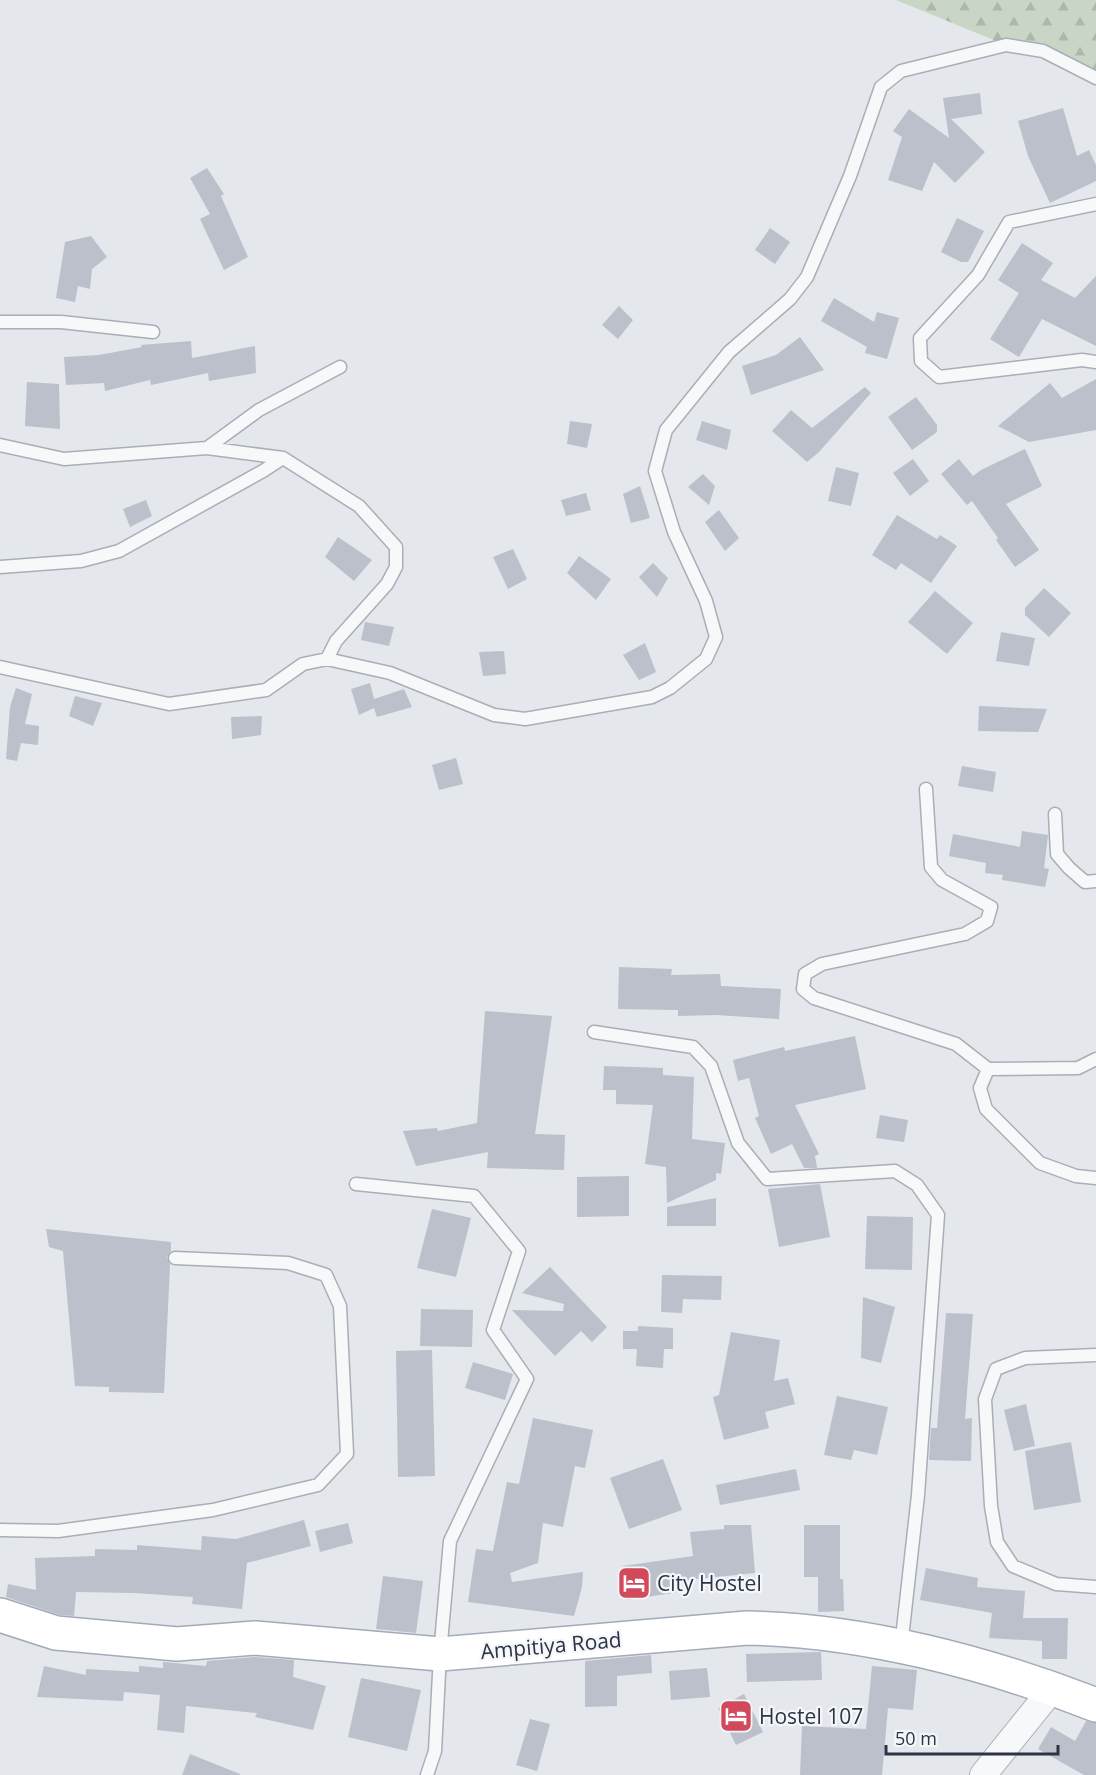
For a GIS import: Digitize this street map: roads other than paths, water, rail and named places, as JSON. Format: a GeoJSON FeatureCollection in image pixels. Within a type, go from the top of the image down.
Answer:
{"type":"FeatureCollection","features":[{"type":"Feature","properties":{"kind":"main road","name":"Ampitiya Road"},"geometry":{"type":"LineString","coordinates":[[0,1616],[56,1633],[177,1644],[255,1638],[440,1654],[747,1628],[795,1629],[900,1647],[1025,1678],[1096,1705]]}},
{"type":"Feature","properties":{"kind":"street"},"geometry":{"type":"LineString","coordinates":[[983,1775],[1053,1688]]}},
{"type":"Feature","properties":{"kind":"lane"},"geometry":{"type":"LineString","coordinates":[[0,667],[169,704],[266,690],[303,664],[327,658],[390,673],[494,715],[525,719],[652,697],[670,688],[706,659],[716,638],[706,601],[674,532],[655,471],[666,430],[729,352],[790,299],[807,277],[850,176],[880,87],[901,71],[1006,45],[1043,51],[1096,78]]}},
{"type":"Feature","properties":{"kind":"lane"},"geometry":{"type":"LineString","coordinates":[[1096,204],[1009,222],[978,275],[920,338],[921,361],[939,377],[1082,360],[1096,362]]}},
{"type":"Feature","properties":{"kind":"lane"},"geometry":{"type":"LineString","coordinates":[[0,322],[61,322],[153,332]]}},
{"type":"Feature","properties":{"kind":"lane"},"geometry":{"type":"LineString","coordinates":[[207,448],[259,410],[340,367]]}},
{"type":"Feature","properties":{"kind":"lane"},"geometry":{"type":"LineString","coordinates":[[0,445],[64,459],[207,448],[283,458],[359,506],[396,547],[396,567],[387,584],[336,641],[327,658]]}},
{"type":"Feature","properties":{"kind":"lane"},"geometry":{"type":"LineString","coordinates":[[0,567],[81,561],[119,551],[283,458]]}},
{"type":"Feature","properties":{"kind":"lane"},"geometry":{"type":"LineString","coordinates":[[926,789],[931,867],[942,880],[991,907],[987,921],[965,934],[822,964],[805,974],[803,989],[814,998],[956,1044],[988,1069],[1078,1068],[1096,1059]]}},
{"type":"Feature","properties":{"kind":"lane"},"geometry":{"type":"LineString","coordinates":[[1055,814],[1057,854],[1085,882],[1096,881]]}},
{"type":"Feature","properties":{"kind":"lane"},"geometry":{"type":"LineString","coordinates":[[594,1032],[693,1047],[711,1066],[738,1143],[767,1179],[895,1171],[917,1185],[938,1215],[918,1495],[900,1647]]}},
{"type":"Feature","properties":{"kind":"lane"},"geometry":{"type":"LineString","coordinates":[[988,1069],[980,1088],[986,1109],[1040,1163],[1076,1176],[1096,1178]]}},
{"type":"Feature","properties":{"kind":"lane"},"geometry":{"type":"LineString","coordinates":[[356,1184],[474,1196],[519,1251],[493,1330],[527,1379],[450,1541],[440,1654],[435,1752],[427,1775]]}},
{"type":"Feature","properties":{"kind":"lane"},"geometry":{"type":"LineString","coordinates":[[0,1530],[58,1532],[213,1510],[318,1485],[347,1454],[340,1306],[326,1275],[288,1263],[175,1258]]}},
{"type":"Feature","properties":{"kind":"lane"},"geometry":{"type":"LineString","coordinates":[[1096,1355],[1025,1358],[996,1370],[985,1399],[992,1506],[997,1542],[1013,1566],[1056,1584],[1096,1587]]}},
{"type":"Feature","properties":{"kind":"place","name":"City Hostel"},"geometry":{"type":"Point","coordinates":[634,1583]}},
{"type":"Feature","properties":{"kind":"place","name":"Hostel 107"},"geometry":{"type":"Point","coordinates":[736,1716]}}]}
